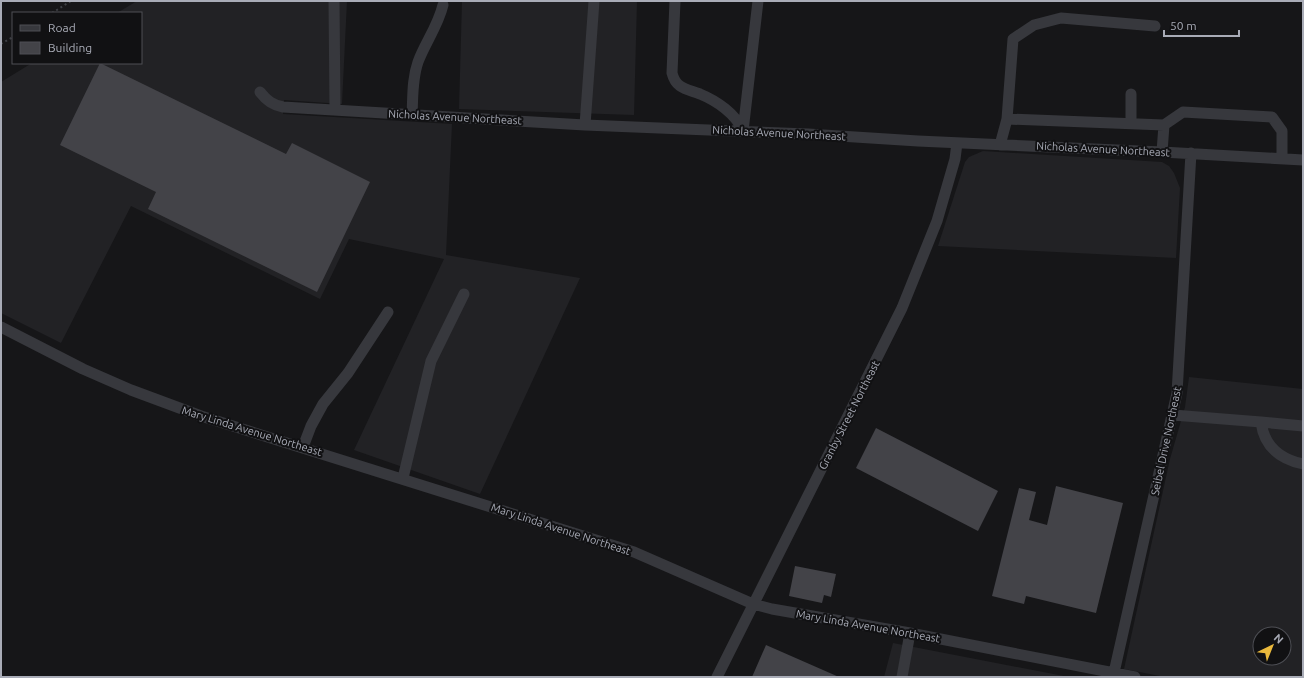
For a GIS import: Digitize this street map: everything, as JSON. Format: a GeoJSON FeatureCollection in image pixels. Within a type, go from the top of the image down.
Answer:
{"type":"FeatureCollection","features":[{"type":"Feature","properties":{"kind":"street"},"geometry":{"type":"LineString","coordinates":[[334,1],[335,110]]}},
{"type":"Feature","properties":{"kind":"street"},"geometry":{"type":"LineString","coordinates":[[585,125],[594,1]]}},
{"type":"Feature","properties":{"kind":"street"},"geometry":{"type":"LineString","coordinates":[[675,1],[672,66],[673,78],[682,88],[711,100],[727,111],[736,118],[743,131]]}},
{"type":"Feature","properties":{"kind":"street"},"geometry":{"type":"LineString","coordinates":[[743,131],[758,1]]}},
{"type":"Feature","properties":{"kind":"street"},"geometry":{"type":"LineString","coordinates":[[412,115],[413,84],[417,64],[435,29],[443,5]]}},
{"type":"Feature","properties":{"kind":"street"},"geometry":{"type":"LineString","coordinates":[[1000,145],[1007,119],[1013,39],[1034,25],[1061,18],[1155,26]]}},
{"type":"Feature","properties":{"kind":"street","name":"Nicholas Avenue Northeast"},"geometry":{"type":"LineString","coordinates":[[260,92],[266,100],[275,105],[335,110],[585,125],[743,131],[1303,160]]}},
{"type":"Feature","properties":{"kind":"street"},"geometry":{"type":"LineString","coordinates":[[1130,123],[1132,94]]}},
{"type":"Feature","properties":{"kind":"street"},"geometry":{"type":"LineString","coordinates":[[1007,119],[1164,125],[1183,112],[1272,117],[1282,131],[1282,159]]}},
{"type":"Feature","properties":{"kind":"street"},"geometry":{"type":"LineString","coordinates":[[1162,152],[1164,125]]}},
{"type":"Feature","properties":{"kind":"street","name":"Granby Street Northeast"},"geometry":{"type":"LineString","coordinates":[[717,677],[902,308],[937,222],[955,159],[957,143]]}},
{"type":"Feature","properties":{"kind":"street","name":"Seibel Drive Northeast"},"geometry":{"type":"LineString","coordinates":[[1114,675],[1173,415],[1179,369],[1191,153]]}},
{"type":"Feature","properties":{"kind":"street"},"geometry":{"type":"LineString","coordinates":[[403,478],[431,361],[464,294]]}},
{"type":"Feature","properties":{"kind":"street"},"geometry":{"type":"LineString","coordinates":[[303,447],[311,426],[323,404],[348,373],[388,312]]}},
{"type":"Feature","properties":{"kind":"street","name":"Mary Linda Avenue Northeast"},"geometry":{"type":"LineString","coordinates":[[1,327],[83,369],[131,390],[201,416],[403,478],[634,552],[753,604],[772,609],[910,633],[1114,675],[1135,677]]}},
{"type":"Feature","properties":{"kind":"street"},"geometry":{"type":"LineString","coordinates":[[1173,415],[1303,426]]}},
{"type":"Feature","properties":{"kind":"street"},"geometry":{"type":"LineString","coordinates":[[1261,422],[1265,439],[1271,447],[1285,458],[1303,464]]}},
{"type":"Feature","properties":{"kind":"street"},"geometry":{"type":"LineString","coordinates":[[902,677],[910,633]]}},
{"type":"Feature","properties":{"kind":"path"},"geometry":{"type":"LineString","coordinates":[[54,12],[71,1]]}},
{"type":"Feature","properties":{"kind":"path"},"geometry":{"type":"LineString","coordinates":[[1,44],[12,38]]}},
{"type":"Feature","properties":{"kind":"shaded area"},"geometry":{"type":"Polygon","coordinates":[[[137,1],[347,1],[342,104],[284,100],[283,114],[452,124],[446,255],[580,278],[480,494],[354,450],[444,259],[349,239],[320,299],[131,206],[61,343],[1,313],[1,82],[30,64],[142,64],[142,12],[119,12],[137,1]]]}},
{"type":"Feature","properties":{"kind":"shaded area"},"geometry":{"type":"Polygon","coordinates":[[[462,1],[637,1],[634,115],[459,109],[462,1]]]}},
{"type":"Feature","properties":{"kind":"shaded area"},"geometry":{"type":"Polygon","coordinates":[[[983,151],[1162,162],[1169,166],[1174,173],[1180,188],[1176,258],[938,246],[965,162],[969,157],[983,151]]]}},
{"type":"Feature","properties":{"kind":"shaded area"},"geometry":{"type":"Polygon","coordinates":[[[1189,377],[1303,389],[1303,677],[1165,677],[1124,669],[1170,459],[1185,407],[1189,377]]]}},
{"type":"Feature","properties":{"kind":"shaded area"},"geometry":{"type":"Polygon","coordinates":[[[893,643],[1069,677],[884,677],[893,643]]]}},
{"type":"Feature","properties":{"kind":"building"},"geometry":{"type":"Polygon","coordinates":[[[100,64],[102,64],[286,154],[292,143],[370,182],[317,292],[148,209],[156,192],[60,145],[100,64]]]}},
{"type":"Feature","properties":{"kind":"building"},"geometry":{"type":"Polygon","coordinates":[[[876,428],[998,491],[978,531],[856,468],[876,428]]]}},
{"type":"Feature","properties":{"kind":"building"},"geometry":{"type":"Polygon","coordinates":[[[1056,486],[1123,503],[1096,613],[1026,596],[1024,604],[992,596],[1019,488],[1036,492],[1029,520],[1047,525],[1056,486]]]}},
{"type":"Feature","properties":{"kind":"building"},"geometry":{"type":"Polygon","coordinates":[[[795,566],[836,574],[831,597],[824,595],[822,603],[789,596],[795,566]]]}},
{"type":"Feature","properties":{"kind":"building"},"geometry":{"type":"Polygon","coordinates":[[[766,645],[839,677],[752,677],[766,645]]]}}]}
